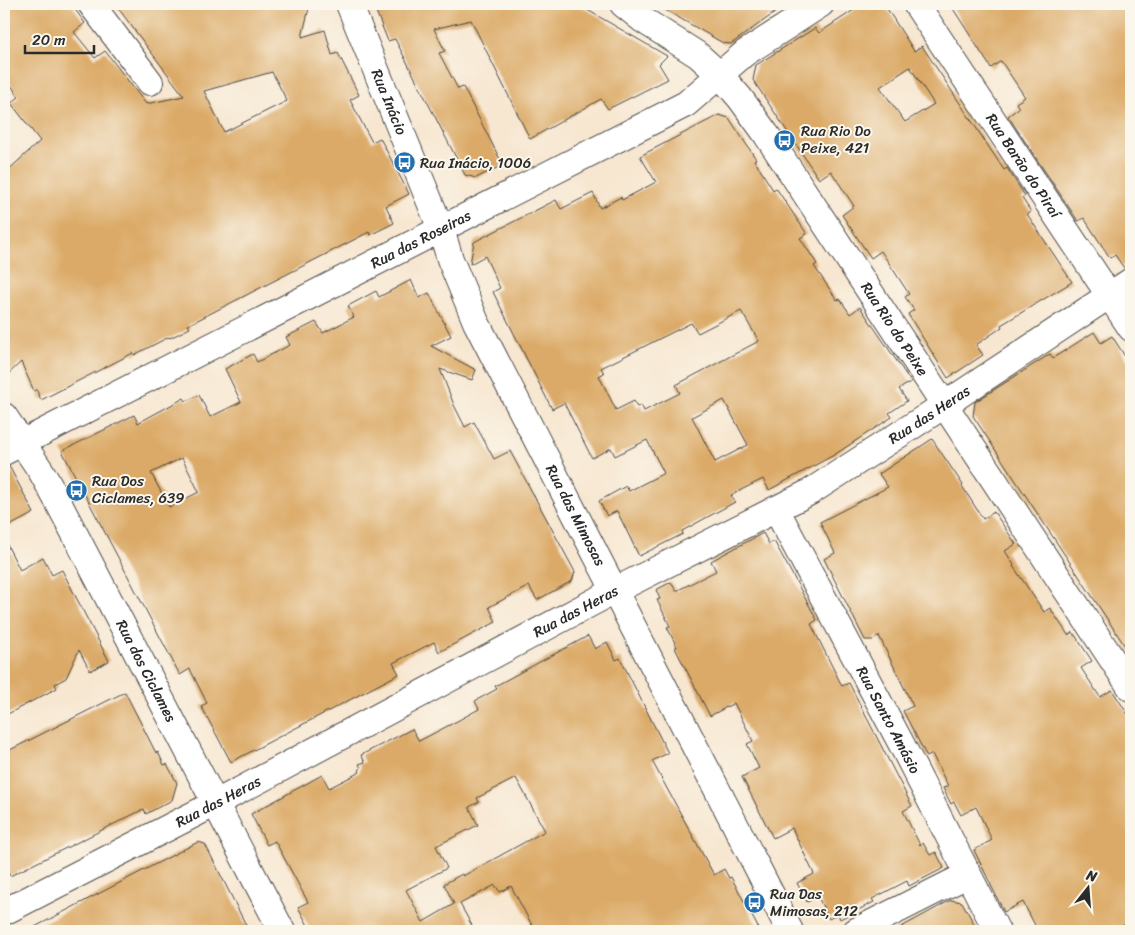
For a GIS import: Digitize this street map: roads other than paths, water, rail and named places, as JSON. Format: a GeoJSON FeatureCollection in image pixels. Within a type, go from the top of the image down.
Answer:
{"type":"FeatureCollection","features":[{"type":"Feature","properties":{"kind":"street"},"geometry":{"type":"LineString","coordinates":[[91,4],[150,82]]}},
{"type":"Feature","properties":{"kind":"street","name":"Rua Inácio"},"geometry":{"type":"LineString","coordinates":[[349,4],[441,228]]}},
{"type":"Feature","properties":{"kind":"street","name":"Rua Rio do Peixe"},"geometry":{"type":"LineString","coordinates":[[623,4],[643,20],[698,55],[720,75],[740,98],[766,134],[1131,688]]}},
{"type":"Feature","properties":{"kind":"street","name":"Rua das Roseiras"},"geometry":{"type":"LineString","coordinates":[[13,447],[686,104],[745,53],[821,4]]}},
{"type":"Feature","properties":{"kind":"street","name":"Rua Barão do Piraí"},"geometry":{"type":"LineString","coordinates":[[916,4],[1131,328]]}},
{"type":"Feature","properties":{"kind":"street","name":"Rua das Mimosas"},"geometry":{"type":"LineString","coordinates":[[441,228],[450,259],[476,322],[790,931]]}},
{"type":"Feature","properties":{"kind":"street","name":"Rua das Heras"},"geometry":{"type":"LineString","coordinates":[[4,912],[614,591],[810,492],[1131,281]]}},
{"type":"Feature","properties":{"kind":"street","name":"Rua dos Ciclames"},"geometry":{"type":"LineString","coordinates":[[4,416],[13,447],[41,471],[60,505],[282,931]]}},
{"type":"Feature","properties":{"kind":"street","name":"Rua Santo Amásio"},"geometry":{"type":"LineString","coordinates":[[776,509],[902,745],[997,931]]}},
{"type":"Feature","properties":{"kind":"street"},"geometry":{"type":"LineString","coordinates":[[856,931],[967,875]]}},
{"type":"Feature","properties":{"kind":"place","name":"Rua Rio Do Peixe, 421"},"geometry":{"type":"Point","coordinates":[785,140]}},
{"type":"Feature","properties":{"kind":"place","name":"Rua Inácio, 1006"},"geometry":{"type":"Point","coordinates":[404,163]}},
{"type":"Feature","properties":{"kind":"place","name":"Rua Dos Ciclames, 639"},"geometry":{"type":"Point","coordinates":[76,490]}},
{"type":"Feature","properties":{"kind":"place","name":"Rua Das Mimosas, 212"},"geometry":{"type":"Point","coordinates":[754,903]}}]}
